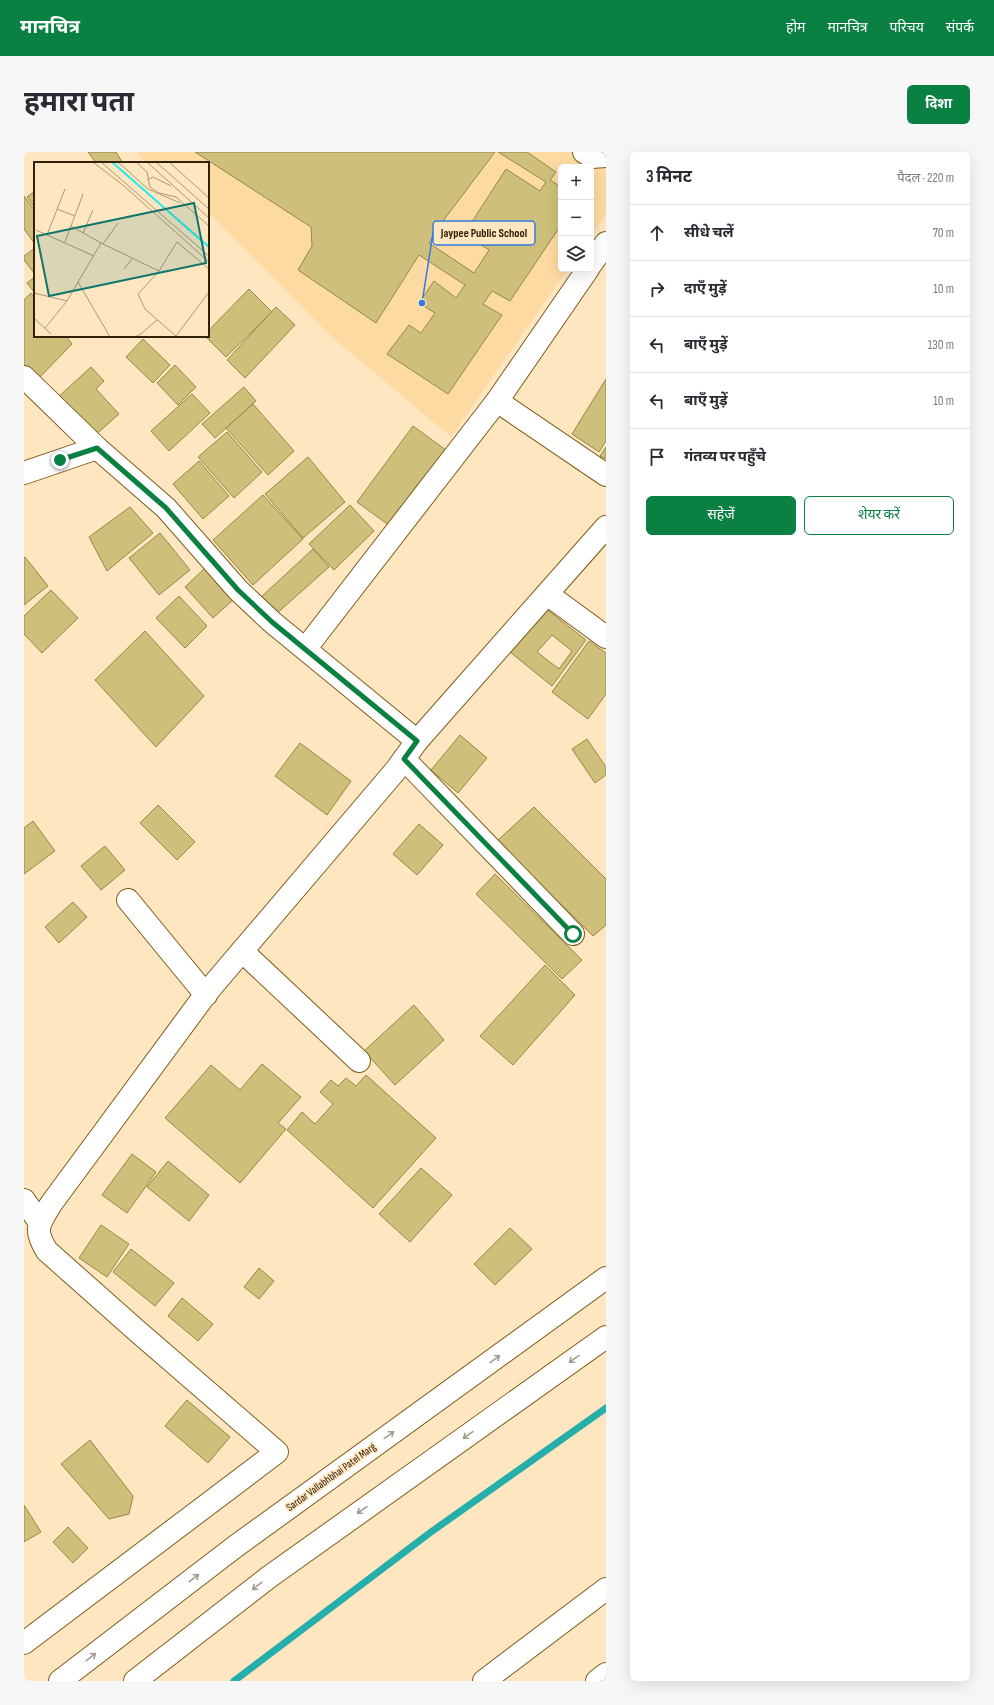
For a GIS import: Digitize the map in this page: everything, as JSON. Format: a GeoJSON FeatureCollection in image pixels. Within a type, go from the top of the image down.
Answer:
{"type":"FeatureCollection","features":[{"type":"Feature","properties":{"kind":"main road"},"geometry":{"type":"LineString","coordinates":[[584,152],[592,157],[606,156]]}},
{"type":"Feature","properties":{"kind":"main road"},"geometry":{"type":"LineString","coordinates":[[306,648],[497,401],[586,272]]}},
{"type":"Feature","properties":{"kind":"main road"},"geometry":{"type":"LineString","coordinates":[[24,377],[97,448],[166,508],[238,590],[272,622],[306,648],[417,741]]}},
{"type":"Feature","properties":{"kind":"main road"},"geometry":{"type":"LineString","coordinates":[[497,401],[606,475]]}},
{"type":"Feature","properties":{"kind":"main road"},"geometry":{"type":"LineString","coordinates":[[24,473],[97,448]]}},
{"type":"Feature","properties":{"kind":"main road"},"geometry":{"type":"LineString","coordinates":[[24,1643],[277,1452],[47,1251],[39,1239],[40,1223],[51,1204],[206,995],[404,759],[417,741],[606,527]]}},
{"type":"Feature","properties":{"kind":"main road"},"geometry":{"type":"LineString","coordinates":[[547,594],[606,637]]}},
{"type":"Feature","properties":{"kind":"main road"},"geometry":{"type":"LineString","coordinates":[[404,759],[573,934]]}},
{"type":"Feature","properties":{"kind":"main road"},"geometry":{"type":"LineString","coordinates":[[128,900],[206,995]]}},
{"type":"Feature","properties":{"kind":"main road"},"geometry":{"type":"LineString","coordinates":[[242,951],[359,1061]]}},
{"type":"Feature","properties":{"kind":"main road"},"geometry":{"type":"LineString","coordinates":[[24,1200],[40,1223]]}},
{"type":"Feature","properties":{"kind":"main road","name":"Sardar Vallabhbhai Patel Marg"},"geometry":{"type":"LineString","coordinates":[[60,1681],[236,1546],[606,1278]]}},
{"type":"Feature","properties":{"kind":"main road"},"geometry":{"type":"LineString","coordinates":[[135,1681],[269,1577],[606,1337]]}},
{"type":"Feature","properties":{"kind":"main road"},"geometry":{"type":"LineString","coordinates":[[484,1681],[602,1590]]}},
{"type":"Feature","properties":{"kind":"main road"},"geometry":{"type":"LineString","coordinates":[[597,1681],[606,1674]]}},
{"type":"Feature","properties":{"kind":"shaded area"},"geometry":{"type":"Polygon","coordinates":[[[137,152],[606,152],[606,214],[594,232],[594,164],[558,164],[558,272],[566,272],[451,437],[333,338],[209,213],[209,162],[145,162],[137,152]]]}},
{"type":"Feature","properties":{"kind":"building"},"geometry":{"type":"Polygon","coordinates":[[[88,152],[116,152],[122,162],[95,162],[88,152]]]}},
{"type":"Feature","properties":{"kind":"building"},"geometry":{"type":"Polygon","coordinates":[[[195,152],[495,152],[446,217],[429,243],[474,273],[489,250],[464,234],[506,169],[540,191],[546,182],[498,152],[527,152],[556,172],[550,180],[558,185],[558,229],[510,301],[492,291],[483,304],[502,315],[448,394],[387,354],[409,325],[421,333],[435,313],[419,303],[434,281],[456,298],[465,285],[419,255],[376,323],[298,270],[312,246],[311,227],[195,152]]]}},
{"type":"Feature","properties":{"kind":"building"},"geometry":{"type":"Polygon","coordinates":[[[34,192],[34,207],[27,197],[34,192]]]}},
{"type":"Feature","properties":{"kind":"building"},"geometry":{"type":"Polygon","coordinates":[[[24,196],[34,210],[34,243],[24,229],[24,196]]]}},
{"type":"Feature","properties":{"kind":"building"},"geometry":{"type":"Polygon","coordinates":[[[34,249],[34,273],[24,260],[24,256],[34,249]]]}},
{"type":"Feature","properties":{"kind":"building"},"geometry":{"type":"Polygon","coordinates":[[[34,278],[34,292],[27,283],[34,278]]]}},
{"type":"Feature","properties":{"kind":"building"},"geometry":{"type":"Polygon","coordinates":[[[249,289],[272,312],[226,357],[206,337],[209,337],[209,330],[249,289]]]}},
{"type":"Feature","properties":{"kind":"building"},"geometry":{"type":"Polygon","coordinates":[[[31,293],[34,297],[34,337],[67,337],[72,344],[37,380],[24,365],[24,300],[31,293]]]}},
{"type":"Feature","properties":{"kind":"building"},"geometry":{"type":"Polygon","coordinates":[[[276,307],[295,325],[245,378],[227,360],[276,307]]]}},
{"type":"Feature","properties":{"kind":"building"},"geometry":{"type":"Polygon","coordinates":[[[143,339],[170,365],[153,383],[126,357],[143,339]]]}},
{"type":"Feature","properties":{"kind":"building"},"geometry":{"type":"Polygon","coordinates":[[[175,365],[196,387],[178,405],[157,383],[175,365]]]}},
{"type":"Feature","properties":{"kind":"building"},"geometry":{"type":"Polygon","coordinates":[[[91,367],[104,381],[96,389],[119,414],[92,438],[56,399],[91,367]]]}},
{"type":"Feature","properties":{"kind":"building"},"geometry":{"type":"Polygon","coordinates":[[[606,379],[606,441],[599,452],[572,434],[606,379]]]}},
{"type":"Feature","properties":{"kind":"building"},"geometry":{"type":"Polygon","coordinates":[[[244,387],[256,401],[215,438],[202,424],[244,387]]]}},
{"type":"Feature","properties":{"kind":"building"},"geometry":{"type":"Polygon","coordinates":[[[192,394],[210,413],[169,451],[151,431],[192,394]]]}},
{"type":"Feature","properties":{"kind":"building"},"geometry":{"type":"Polygon","coordinates":[[[253,404],[294,451],[268,475],[226,428],[253,404]]]}},
{"type":"Feature","properties":{"kind":"building"},"geometry":{"type":"Polygon","coordinates":[[[413,426],[446,450],[390,526],[357,502],[413,426]]]}},
{"type":"Feature","properties":{"kind":"building"},"geometry":{"type":"Polygon","coordinates":[[[227,432],[262,472],[234,498],[198,457],[227,432]]]}},
{"type":"Feature","properties":{"kind":"building"},"geometry":{"type":"Polygon","coordinates":[[[606,447],[606,459],[600,456],[606,447]]]}},
{"type":"Feature","properties":{"kind":"building"},"geometry":{"type":"Polygon","coordinates":[[[308,457],[345,502],[303,538],[265,494],[308,457]]]}},
{"type":"Feature","properties":{"kind":"building"},"geometry":{"type":"Polygon","coordinates":[[[199,461],[229,496],[203,519],[173,484],[199,461]]]}},
{"type":"Feature","properties":{"kind":"building"},"geometry":{"type":"Polygon","coordinates":[[[263,495],[303,539],[253,585],[213,540],[263,495]]]}},
{"type":"Feature","properties":{"kind":"building"},"geometry":{"type":"Polygon","coordinates":[[[350,505],[374,531],[334,570],[309,544],[350,505]]]}},
{"type":"Feature","properties":{"kind":"building"},"geometry":{"type":"Polygon","coordinates":[[[130,507],[153,533],[107,571],[89,537],[130,507]]]}},
{"type":"Feature","properties":{"kind":"building"},"geometry":{"type":"Polygon","coordinates":[[[160,533],[190,570],[159,595],[129,558],[160,533]]]}},
{"type":"Feature","properties":{"kind":"building"},"geometry":{"type":"Polygon","coordinates":[[[313,549],[329,567],[275,615],[260,598],[313,549]]]}},
{"type":"Feature","properties":{"kind":"building"},"geometry":{"type":"Polygon","coordinates":[[[25,557],[48,586],[24,605],[24,558],[25,557]]]}},
{"type":"Feature","properties":{"kind":"building"},"geometry":{"type":"Polygon","coordinates":[[[206,567],[235,598],[213,618],[185,587],[206,567]]]}},
{"type":"Feature","properties":{"kind":"building"},"geometry":{"type":"Polygon","coordinates":[[[51,590],[78,618],[42,653],[24,634],[24,616],[51,590]]]}},
{"type":"Feature","properties":{"kind":"building"},"geometry":{"type":"Polygon","coordinates":[[[179,596],[207,626],[185,648],[156,618],[179,596]]]}},
{"type":"Feature","properties":{"kind":"building"},"geometry":{"type":"Polygon","coordinates":[[[545,608],[586,640],[552,686],[510,652],[545,608]],[[552,635],[537,652],[559,669],[572,651],[552,635]]]}},
{"type":"Feature","properties":{"kind":"building"},"geometry":{"type":"Polygon","coordinates":[[[145,631],[204,696],[156,747],[95,680],[145,631]]]}},
{"type":"Feature","properties":{"kind":"building"},"geometry":{"type":"Polygon","coordinates":[[[589,641],[606,653],[606,694],[588,719],[552,692],[589,641]]]}},
{"type":"Feature","properties":{"kind":"building"},"geometry":{"type":"Polygon","coordinates":[[[460,735],[487,758],[458,793],[431,770],[460,735]]]}},
{"type":"Feature","properties":{"kind":"building"},"geometry":{"type":"Polygon","coordinates":[[[587,739],[606,767],[606,775],[595,783],[572,749],[587,739]]]}},
{"type":"Feature","properties":{"kind":"building"},"geometry":{"type":"Polygon","coordinates":[[[300,743],[351,781],[327,815],[275,776],[300,743]]]}},
{"type":"Feature","properties":{"kind":"building"},"geometry":{"type":"Polygon","coordinates":[[[158,805],[195,842],[177,860],[140,823],[158,805]]]}},
{"type":"Feature","properties":{"kind":"building"},"geometry":{"type":"Polygon","coordinates":[[[534,807],[606,879],[606,925],[593,936],[497,841],[534,807]]]}},
{"type":"Feature","properties":{"kind":"building"},"geometry":{"type":"Polygon","coordinates":[[[33,821],[55,851],[24,874],[24,828],[33,821]]]}},
{"type":"Feature","properties":{"kind":"building"},"geometry":{"type":"Polygon","coordinates":[[[419,824],[443,845],[417,875],[393,854],[419,824]]]}},
{"type":"Feature","properties":{"kind":"building"},"geometry":{"type":"Polygon","coordinates":[[[105,846],[125,870],[101,890],[81,866],[105,846]]]}},
{"type":"Feature","properties":{"kind":"building"},"geometry":{"type":"Polygon","coordinates":[[[495,874],[582,960],[562,979],[476,894],[495,874]]]}},
{"type":"Feature","properties":{"kind":"building"},"geometry":{"type":"Polygon","coordinates":[[[73,902],[87,917],[59,943],[45,927],[73,902]]]}},
{"type":"Feature","properties":{"kind":"building"},"geometry":{"type":"Polygon","coordinates":[[[545,965],[575,995],[513,1065],[480,1036],[545,965]]]}},
{"type":"Feature","properties":{"kind":"building"},"geometry":{"type":"Polygon","coordinates":[[[414,1005],[444,1040],[395,1085],[364,1051],[414,1005]]]}},
{"type":"Feature","properties":{"kind":"building"},"geometry":{"type":"Polygon","coordinates":[[[262,1064],[301,1097],[278,1123],[286,1129],[240,1183],[165,1118],[211,1065],[240,1090],[262,1064]]]}},
{"type":"Feature","properties":{"kind":"building"},"geometry":{"type":"Polygon","coordinates":[[[366,1075],[436,1138],[373,1208],[287,1130],[302,1112],[315,1124],[333,1104],[320,1092],[331,1080],[338,1086],[346,1078],[356,1086],[366,1075]]]}},
{"type":"Feature","properties":{"kind":"building"},"geometry":{"type":"Polygon","coordinates":[[[132,1154],[156,1172],[127,1213],[102,1195],[132,1154]]]}},
{"type":"Feature","properties":{"kind":"building"},"geometry":{"type":"Polygon","coordinates":[[[168,1161],[209,1195],[189,1221],[147,1187],[168,1161]]]}},
{"type":"Feature","properties":{"kind":"building"},"geometry":{"type":"Polygon","coordinates":[[[421,1168],[452,1195],[410,1242],[379,1214],[421,1168]]]}},
{"type":"Feature","properties":{"kind":"building"},"geometry":{"type":"Polygon","coordinates":[[[101,1225],[129,1244],[107,1277],[79,1258],[101,1225]]]}},
{"type":"Feature","properties":{"kind":"building"},"geometry":{"type":"Polygon","coordinates":[[[510,1228],[532,1249],[495,1285],[474,1264],[510,1228]]]}},
{"type":"Feature","properties":{"kind":"building"},"geometry":{"type":"Polygon","coordinates":[[[131,1249],[174,1283],[155,1306],[113,1272],[131,1249]]]}},
{"type":"Feature","properties":{"kind":"building"},"geometry":{"type":"Polygon","coordinates":[[[259,1268],[274,1281],[259,1299],[244,1287],[259,1268]]]}},
{"type":"Feature","properties":{"kind":"building"},"geometry":{"type":"Polygon","coordinates":[[[182,1298],[213,1324],[198,1341],[168,1316],[182,1298]]]}},
{"type":"Feature","properties":{"kind":"building"},"geometry":{"type":"Polygon","coordinates":[[[187,1400],[230,1437],[208,1463],[165,1426],[187,1400]]]}},
{"type":"Feature","properties":{"kind":"building"},"geometry":{"type":"Polygon","coordinates":[[[90,1440],[133,1496],[129,1514],[109,1519],[61,1464],[90,1440]]]}},
{"type":"Feature","properties":{"kind":"building"},"geometry":{"type":"Polygon","coordinates":[[[24,1505],[41,1532],[24,1542],[24,1505]]]}},
{"type":"Feature","properties":{"kind":"building"},"geometry":{"type":"Polygon","coordinates":[[[68,1527],[88,1548],[73,1563],[53,1542],[68,1527]]]}},
{"type":"Feature","properties":{"kind":"waterway"},"geometry":{"type":"LineString","coordinates":[[234,1681],[431,1532],[606,1408]]}},
{"type":"Feature","properties":{"kind":"place","name":"Jaypee Public School"},"geometry":{"type":"Point","coordinates":[422,303]}},
{"type":"Feature","properties":{"kind":"route"},"geometry":{"type":"LineString","coordinates":[[60,460],[97,448],[166,508],[238,590],[272,622],[417,741],[404,759],[573,934]]}}]}
